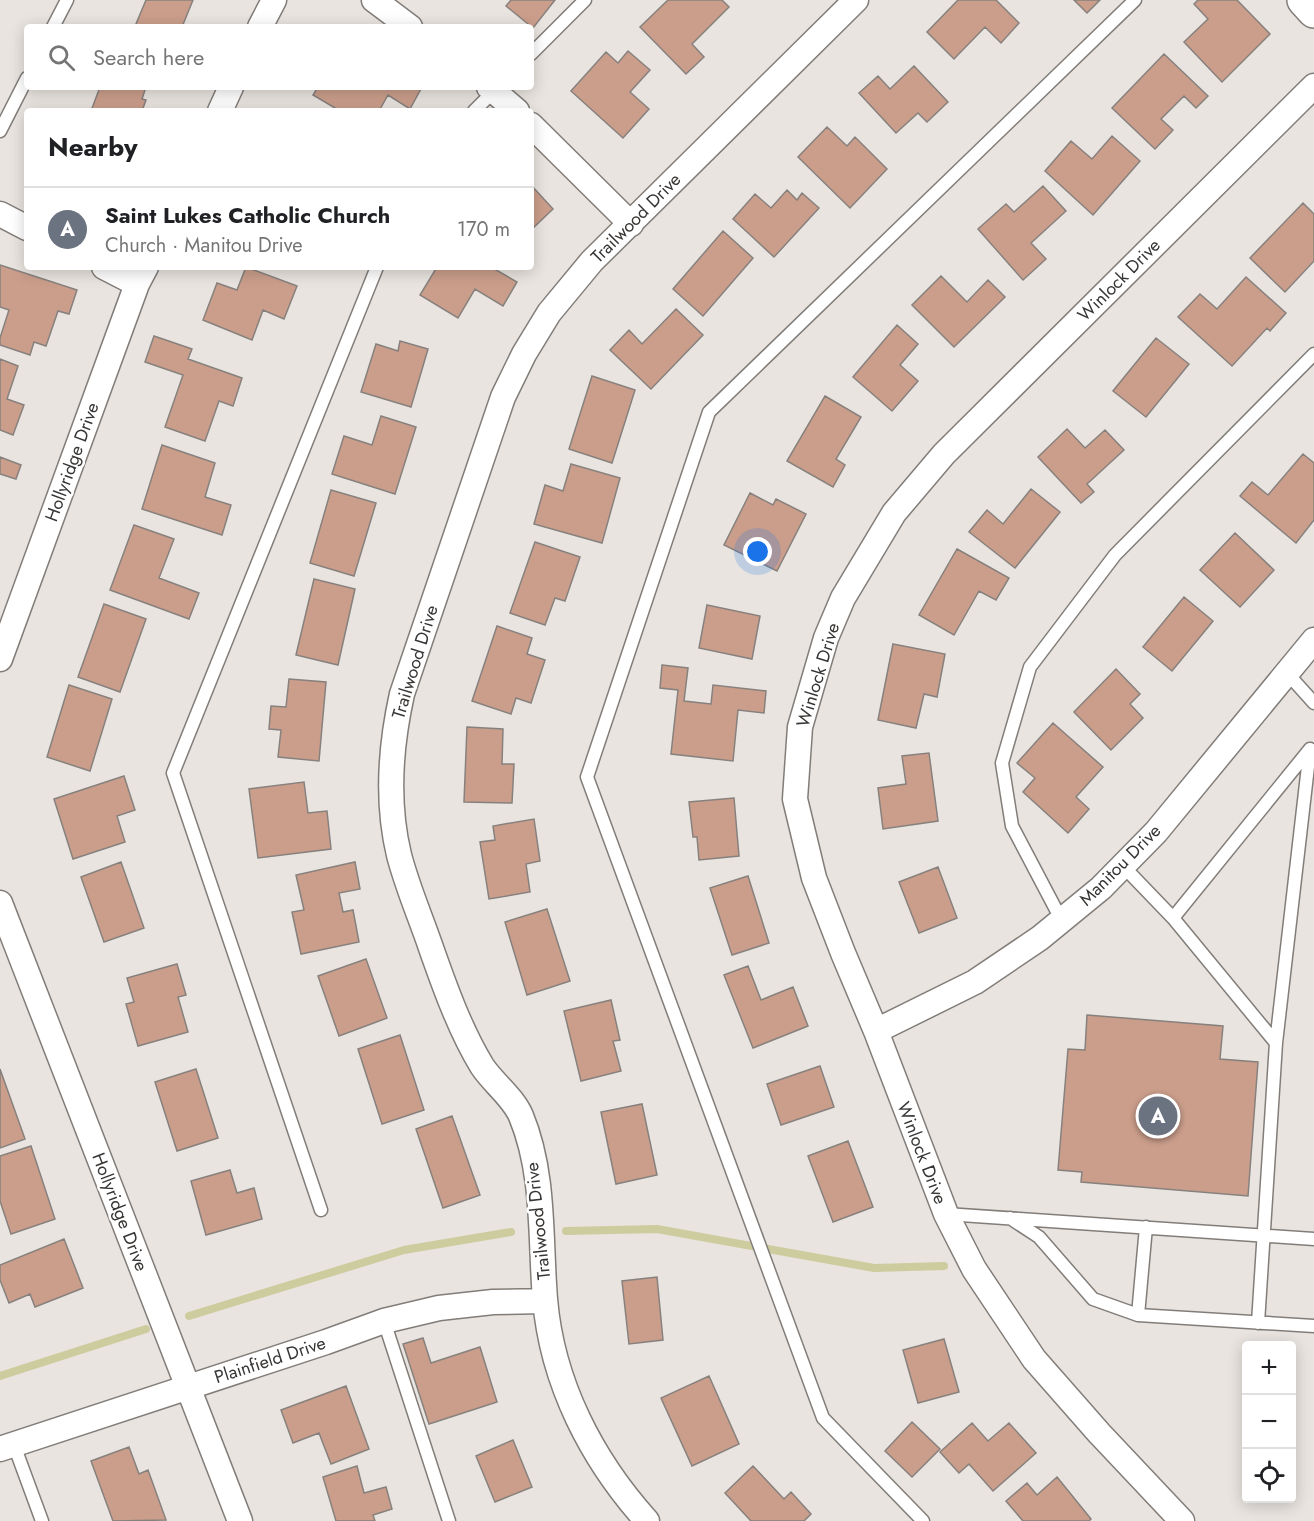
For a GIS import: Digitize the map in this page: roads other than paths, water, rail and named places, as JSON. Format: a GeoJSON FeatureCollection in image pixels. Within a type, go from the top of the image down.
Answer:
{"type":"FeatureCollection","features":[{"type":"Feature","properties":{"kind":"main road"},"geometry":{"type":"LineString","coordinates":[[1304,0],[1314,11]]}},
{"type":"Feature","properties":{"kind":"street"},"geometry":{"type":"LineString","coordinates":[[262,24],[274,0]]}},
{"type":"Feature","properties":{"kind":"street"},"geometry":{"type":"LineString","coordinates":[[375,0],[406,24]]}},
{"type":"Feature","properties":{"kind":"street","name":"Trailwood Drive"},"geometry":{"type":"LineString","coordinates":[[647,1521],[620,1490],[598,1457],[579,1423],[565,1387],[553,1350],[545,1301],[539,1186],[533,1157],[520,1114],[483,1066],[439,972],[400,857],[393,823],[390,789],[392,755],[402,694],[503,397],[524,354],[549,313],[592,261],[856,0]]}},
{"type":"Feature","properties":{"kind":"street","name":"Winlock Drive"},"geometry":{"type":"LineString","coordinates":[[1182,1521],[1099,1433],[1034,1359],[974,1269],[946,1214],[814,878],[795,799],[800,727],[826,638],[843,598],[894,513],[944,454],[1314,86]]}},
{"type":"Feature","properties":{"kind":"street"},"geometry":{"type":"LineString","coordinates":[[221,108],[230,90]]}},
{"type":"Feature","properties":{"kind":"street"},"geometry":{"type":"LineString","coordinates":[[496,90],[514,108]]}},
{"type":"Feature","properties":{"kind":"street"},"geometry":{"type":"LineString","coordinates":[[534,128],[631,224]]}},
{"type":"Feature","properties":{"kind":"street"},"geometry":{"type":"LineString","coordinates":[[0,214],[24,226]]}},
{"type":"Feature","properties":{"kind":"street"},"geometry":{"type":"LineString","coordinates":[[116,270],[141,276]]}},
{"type":"Feature","properties":{"kind":"street","name":"Hollyridge Drive"},"geometry":{"type":"LineString","coordinates":[[0,659],[141,276]]}},
{"type":"Feature","properties":{"kind":"street","name":"Manitou Drive"},"geometry":{"type":"LineString","coordinates":[[876,1031],[975,982],[1040,939],[1101,888],[1156,832],[1314,639]]}},
{"type":"Feature","properties":{"kind":"street","name":"Hollyridge Drive"},"geometry":{"type":"LineString","coordinates":[[0,903],[240,1521]]}},
{"type":"Feature","properties":{"kind":"street","name":"Plainfield Drive"},"geometry":{"type":"LineString","coordinates":[[7,1447],[384,1321],[439,1308],[493,1302],[545,1301]]}},
{"type":"Feature","properties":{"kind":"lane"},"geometry":{"type":"LineString","coordinates":[[55,24],[67,0]]}},
{"type":"Feature","properties":{"kind":"lane"},"geometry":{"type":"LineString","coordinates":[[534,51],[585,0]]}},
{"type":"Feature","properties":{"kind":"lane"},"geometry":{"type":"LineString","coordinates":[[923,1521],[824,1418],[587,777],[709,412],[1136,0]]}},
{"type":"Feature","properties":{"kind":"lane"},"geometry":{"type":"LineString","coordinates":[[0,131],[24,84]]}},
{"type":"Feature","properties":{"kind":"lane"},"geometry":{"type":"LineString","coordinates":[[477,108],[492,90]]}},
{"type":"Feature","properties":{"kind":"lane"},"geometry":{"type":"LineString","coordinates":[[321,1210],[173,772],[376,270]]}},
{"type":"Feature","properties":{"kind":"lane"},"geometry":{"type":"LineString","coordinates":[[1062,921],[1012,826],[1002,764],[1030,667],[1115,555],[1314,354]]}},
{"type":"Feature","properties":{"kind":"lane"},"geometry":{"type":"LineString","coordinates":[[1287,673],[1314,703]]}},
{"type":"Feature","properties":{"kind":"lane"},"geometry":{"type":"LineString","coordinates":[[1173,918],[1312,747]]}},
{"type":"Feature","properties":{"kind":"lane"},"geometry":{"type":"LineString","coordinates":[[1258,1323],[1276,1043],[1312,747]]}},
{"type":"Feature","properties":{"kind":"lane"},"geometry":{"type":"LineString","coordinates":[[1123,866],[1173,918],[1276,1043]]}},
{"type":"Feature","properties":{"kind":"lane"},"geometry":{"type":"LineString","coordinates":[[946,1214],[1314,1239]]}},
{"type":"Feature","properties":{"kind":"lane"},"geometry":{"type":"LineString","coordinates":[[1009,1217],[1039,1237],[1093,1299],[1138,1315],[1314,1326]]}},
{"type":"Feature","properties":{"kind":"lane"},"geometry":{"type":"LineString","coordinates":[[1138,1315],[1146,1227]]}},
{"type":"Feature","properties":{"kind":"lane"},"geometry":{"type":"LineString","coordinates":[[384,1321],[449,1521]]}},
{"type":"Feature","properties":{"kind":"lane"},"geometry":{"type":"LineString","coordinates":[[7,1447],[42,1521]]}},
{"type":"Feature","properties":{"kind":"waterway"},"geometry":{"type":"LineString","coordinates":[[566,1231],[657,1229],[874,1268],[944,1266]]}},
{"type":"Feature","properties":{"kind":"waterway"},"geometry":{"type":"LineString","coordinates":[[189,1316],[404,1250],[511,1232]]}},
{"type":"Feature","properties":{"kind":"waterway"},"geometry":{"type":"LineString","coordinates":[[0,1376],[146,1329]]}},
{"type":"Feature","properties":{"kind":"place","name":"Saint Lukes Catholic Church"},"geometry":{"type":"Point","coordinates":[1158,1116]}}]}
